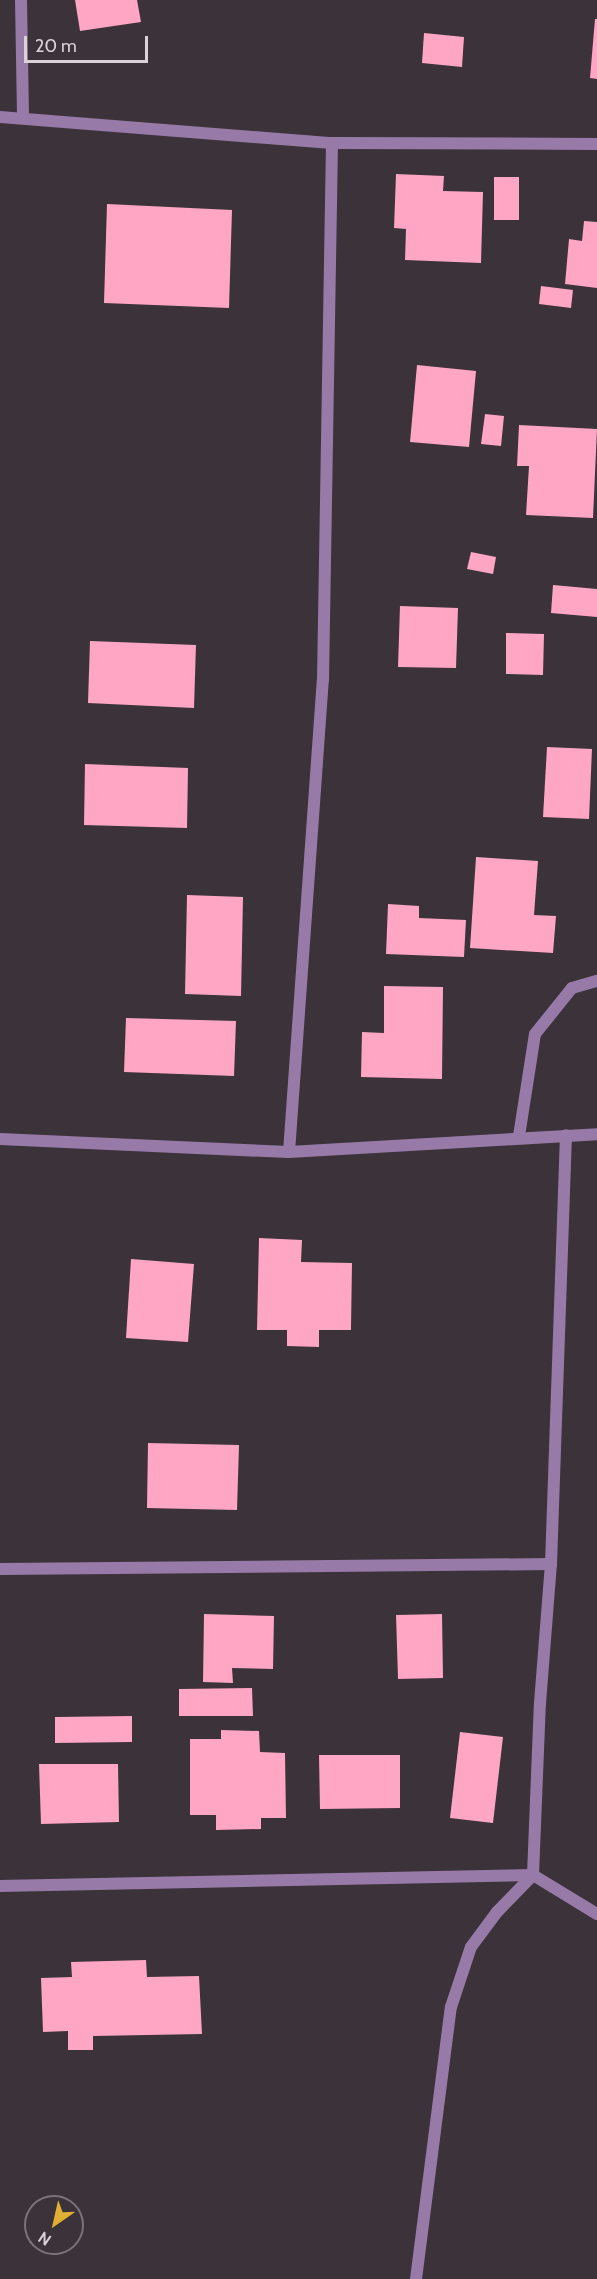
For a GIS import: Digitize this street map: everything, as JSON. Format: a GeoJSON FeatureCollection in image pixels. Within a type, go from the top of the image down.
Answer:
{"type":"FeatureCollection","features":[{"type":"Feature","properties":{"kind":"street"},"geometry":{"type":"LineString","coordinates":[[21,0],[23,118]]}},
{"type":"Feature","properties":{"kind":"street"},"geometry":{"type":"LineString","coordinates":[[0,117],[332,142],[597,144]]}},
{"type":"Feature","properties":{"kind":"street"},"geometry":{"type":"LineString","coordinates":[[289,1152],[323,680],[332,142]]}},
{"type":"Feature","properties":{"kind":"street"},"geometry":{"type":"LineString","coordinates":[[519,1136],[535,1034],[572,988],[597,981]]}},
{"type":"Feature","properties":{"kind":"street"},"geometry":{"type":"LineString","coordinates":[[0,1139],[289,1152],[519,1136],[597,1134]]}},
{"type":"Feature","properties":{"kind":"street"},"geometry":{"type":"LineString","coordinates":[[416,2279],[451,2007],[471,1947],[497,1911],[532,1875],[540,1703],[551,1564],[566,1135]]}},
{"type":"Feature","properties":{"kind":"street"},"geometry":{"type":"LineString","coordinates":[[0,1569],[551,1564]]}},
{"type":"Feature","properties":{"kind":"street"},"geometry":{"type":"LineString","coordinates":[[0,1886],[532,1875],[597,1914]]}},
{"type":"Feature","properties":{"kind":"building"},"geometry":{"type":"Polygon","coordinates":[[[75,0],[137,0],[141,22],[80,31],[75,0]]]}},
{"type":"Feature","properties":{"kind":"building"},"geometry":{"type":"Polygon","coordinates":[[[595,19],[597,19],[597,79],[590,78],[595,19]]]}},
{"type":"Feature","properties":{"kind":"building"},"geometry":{"type":"Polygon","coordinates":[[[424,33],[464,37],[462,67],[422,63],[424,33]]]}},
{"type":"Feature","properties":{"kind":"building"},"geometry":{"type":"Polygon","coordinates":[[[396,174],[444,176],[443,191],[483,192],[481,263],[405,260],[406,229],[394,228],[396,174]]]}},
{"type":"Feature","properties":{"kind":"building"},"geometry":{"type":"Polygon","coordinates":[[[494,177],[519,177],[519,220],[494,220],[494,177]]]}},
{"type":"Feature","properties":{"kind":"building"},"geometry":{"type":"Polygon","coordinates":[[[107,204],[232,210],[229,308],[104,303],[107,204]]]}},
{"type":"Feature","properties":{"kind":"building"},"geometry":{"type":"Polygon","coordinates":[[[584,221],[597,222],[597,288],[565,284],[569,239],[582,241],[584,221]]]}},
{"type":"Feature","properties":{"kind":"building"},"geometry":{"type":"Polygon","coordinates":[[[541,286],[573,290],[571,308],[539,304],[541,286]]]}},
{"type":"Feature","properties":{"kind":"building"},"geometry":{"type":"Polygon","coordinates":[[[417,365],[476,371],[469,447],[410,442],[417,365]]]}},
{"type":"Feature","properties":{"kind":"building"},"geometry":{"type":"Polygon","coordinates":[[[485,414],[504,416],[501,446],[481,444],[485,414]]]}},
{"type":"Feature","properties":{"kind":"building"},"geometry":{"type":"Polygon","coordinates":[[[519,425],[597,429],[593,518],[526,515],[529,466],[517,466],[519,425]]]}},
{"type":"Feature","properties":{"kind":"building"},"geometry":{"type":"Polygon","coordinates":[[[471,552],[496,557],[493,574],[467,569],[471,552]]]}},
{"type":"Feature","properties":{"kind":"building"},"geometry":{"type":"Polygon","coordinates":[[[553,585],[597,589],[597,617],[551,613],[553,585]]]}},
{"type":"Feature","properties":{"kind":"building"},"geometry":{"type":"Polygon","coordinates":[[[400,606],[458,608],[456,668],[398,667],[400,606]]]}},
{"type":"Feature","properties":{"kind":"building"},"geometry":{"type":"Polygon","coordinates":[[[506,633],[544,634],[543,675],[506,674],[506,633]]]}},
{"type":"Feature","properties":{"kind":"building"},"geometry":{"type":"Polygon","coordinates":[[[90,641],[196,645],[194,708],[88,703],[90,641]]]}},
{"type":"Feature","properties":{"kind":"building"},"geometry":{"type":"Polygon","coordinates":[[[547,747],[592,749],[589,819],[543,817],[547,747]]]}},
{"type":"Feature","properties":{"kind":"building"},"geometry":{"type":"Polygon","coordinates":[[[85,764],[188,768],[187,828],[84,825],[85,764]]]}},
{"type":"Feature","properties":{"kind":"building"},"geometry":{"type":"Polygon","coordinates":[[[476,857],[538,861],[534,915],[556,916],[553,953],[470,948],[476,857]]]}},
{"type":"Feature","properties":{"kind":"building"},"geometry":{"type":"Polygon","coordinates":[[[187,895],[243,897],[241,996],[185,994],[187,895]]]}},
{"type":"Feature","properties":{"kind":"building"},"geometry":{"type":"Polygon","coordinates":[[[388,904],[419,906],[419,918],[466,920],[464,957],[386,954],[388,904]]]}},
{"type":"Feature","properties":{"kind":"building"},"geometry":{"type":"Polygon","coordinates":[[[384,986],[443,987],[442,1079],[361,1077],[362,1032],[384,1033],[384,986]]]}},
{"type":"Feature","properties":{"kind":"building"},"geometry":{"type":"Polygon","coordinates":[[[126,1018],[236,1021],[234,1076],[124,1072],[126,1018]]]}},
{"type":"Feature","properties":{"kind":"building"},"geometry":{"type":"Polygon","coordinates":[[[259,1238],[302,1240],[301,1262],[352,1263],[351,1330],[319,1330],[319,1347],[287,1346],[287,1330],[257,1330],[259,1238]]]}},
{"type":"Feature","properties":{"kind":"building"},"geometry":{"type":"Polygon","coordinates":[[[131,1259],[194,1264],[188,1342],[126,1338],[131,1259]]]}},
{"type":"Feature","properties":{"kind":"building"},"geometry":{"type":"Polygon","coordinates":[[[148,1443],[239,1445],[237,1510],[147,1508],[148,1443]]]}},
{"type":"Feature","properties":{"kind":"building"},"geometry":{"type":"Polygon","coordinates":[[[204,1614],[274,1616],[273,1669],[232,1668],[233,1683],[203,1682],[204,1614]]]}},
{"type":"Feature","properties":{"kind":"building"},"geometry":{"type":"Polygon","coordinates":[[[442,1614],[443,1678],[398,1679],[396,1615],[442,1614]]]}},
{"type":"Feature","properties":{"kind":"building"},"geometry":{"type":"Polygon","coordinates":[[[252,1688],[253,1716],[179,1716],[179,1689],[252,1688]]]}},
{"type":"Feature","properties":{"kind":"building"},"geometry":{"type":"Polygon","coordinates":[[[132,1716],[132,1742],[55,1743],[55,1717],[132,1716]]]}},
{"type":"Feature","properties":{"kind":"building"},"geometry":{"type":"Polygon","coordinates":[[[221,1730],[259,1731],[260,1752],[285,1753],[286,1818],[261,1818],[261,1829],[216,1830],[216,1815],[190,1815],[190,1739],[221,1739],[221,1730]]]}},
{"type":"Feature","properties":{"kind":"building"},"geometry":{"type":"Polygon","coordinates":[[[460,1732],[503,1737],[493,1823],[450,1818],[460,1732]]]}},
{"type":"Feature","properties":{"kind":"building"},"geometry":{"type":"Polygon","coordinates":[[[319,1755],[400,1755],[400,1808],[320,1809],[319,1755]]]}},
{"type":"Feature","properties":{"kind":"building"},"geometry":{"type":"Polygon","coordinates":[[[39,1764],[118,1764],[119,1822],[41,1824],[39,1764]]]}},
{"type":"Feature","properties":{"kind":"building"},"geometry":{"type":"Polygon","coordinates":[[[146,1960],[147,1977],[199,1976],[202,2034],[93,2036],[93,2050],[68,2050],[68,2031],[43,2032],[41,1978],[72,1977],[71,1962],[146,1960]]]}}]}
